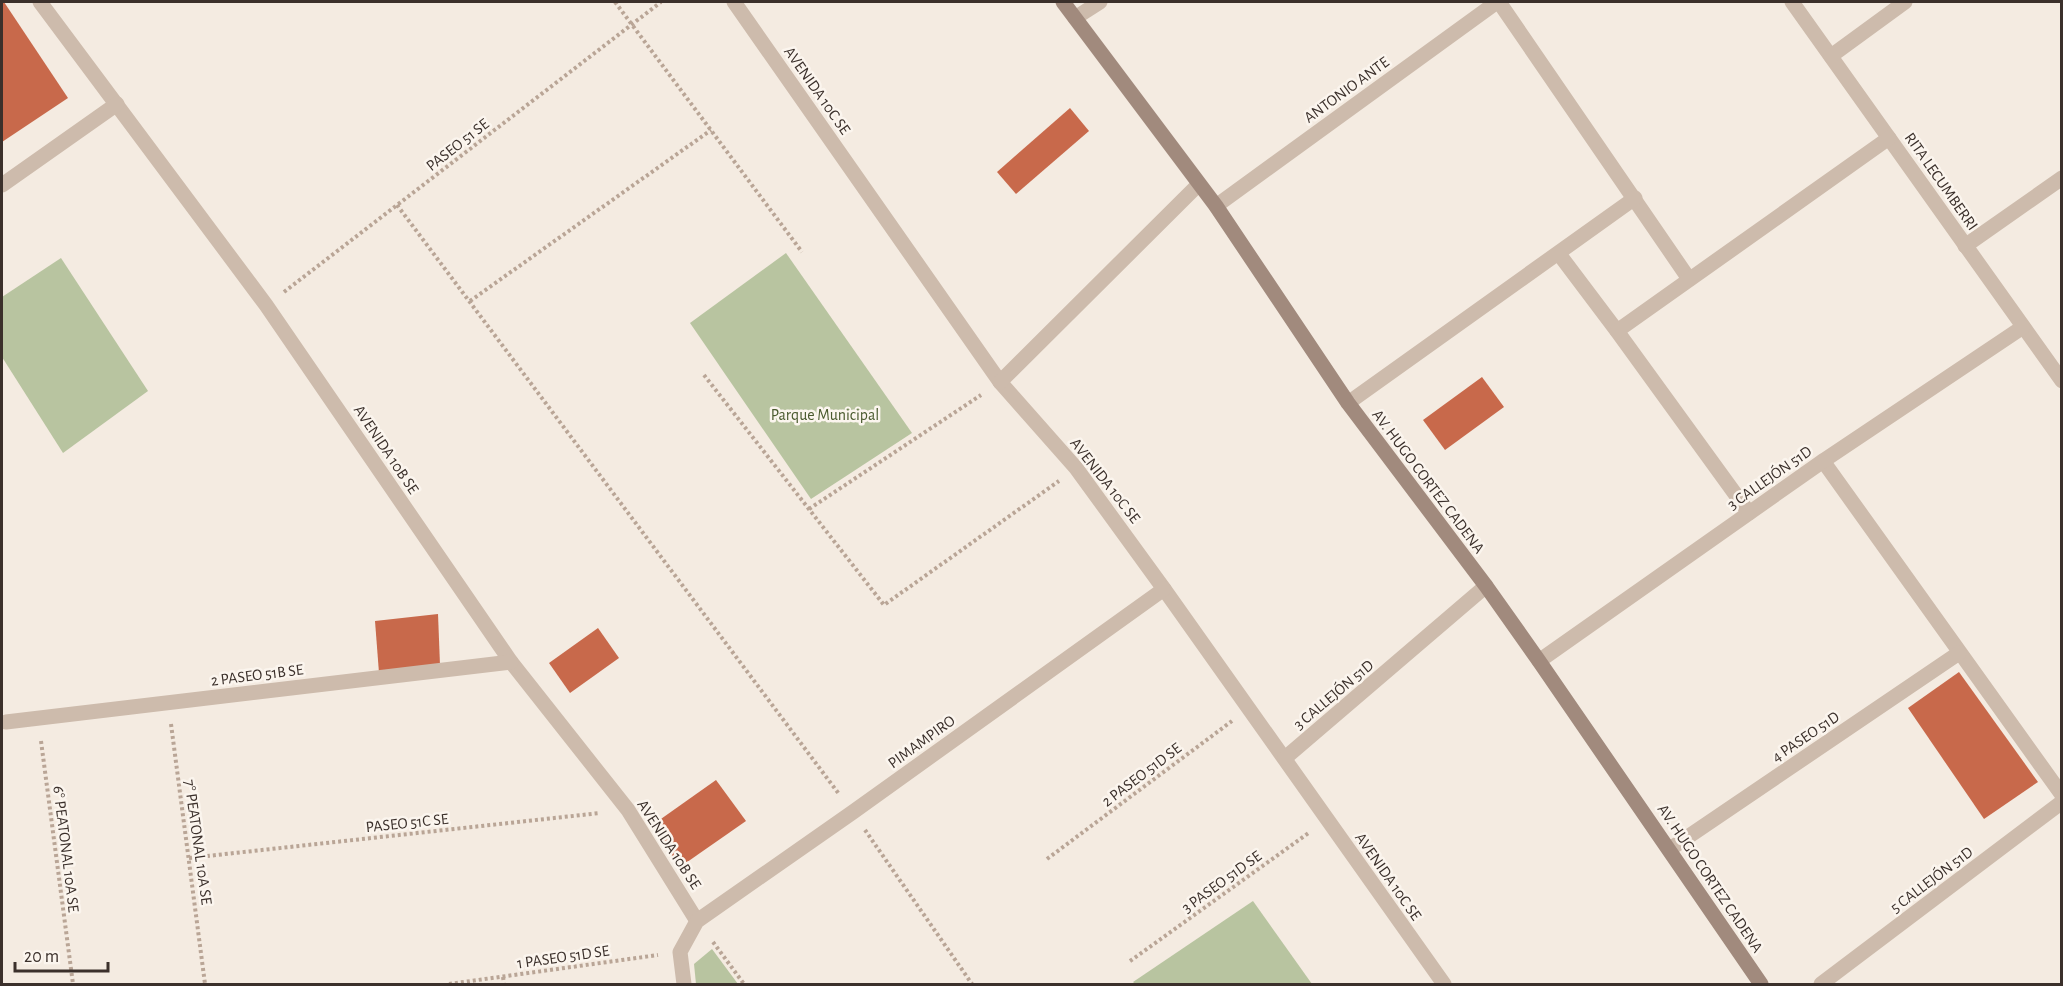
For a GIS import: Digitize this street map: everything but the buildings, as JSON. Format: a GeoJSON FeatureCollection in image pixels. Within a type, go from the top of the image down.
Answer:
{"type":"FeatureCollection","features":[{"type":"Feature","properties":{"kind":"street","name":"AVENIDA 10B SE"},"geometry":{"type":"LineString","coordinates":[[40,2],[266,305],[511,662],[628,810],[697,921]]}},
{"type":"Feature","properties":{"kind":"street","name":"AVENIDA 10C SE"},"geometry":{"type":"LineString","coordinates":[[734,2],[1000,382],[1076,468],[1444,984]]}},
{"type":"Feature","properties":{"kind":"street","name":"AV. HUGO CORTEZ CADENA"},"geometry":{"type":"LineString","coordinates":[[1063,2],[1198,185],[1216,206],[1348,403],[1486,586],[1670,849],[1761,984]]}},
{"type":"Feature","properties":{"kind":"street"},"geometry":{"type":"LineString","coordinates":[[1075,18],[1100,2]]}},
{"type":"Feature","properties":{"kind":"street"},"geometry":{"type":"LineString","coordinates":[[1498,2],[1689,279]]}},
{"type":"Feature","properties":{"kind":"street","name":"ANTONIO ANTE"},"geometry":{"type":"LineString","coordinates":[[1216,206],[1498,2]]}},
{"type":"Feature","properties":{"kind":"street","name":"RITA LECUMBERRI"},"geometry":{"type":"LineString","coordinates":[[1792,2],[2061,381]]}},
{"type":"Feature","properties":{"kind":"street"},"geometry":{"type":"LineString","coordinates":[[1831,56],[1905,2]]}},
{"type":"Feature","properties":{"kind":"street"},"geometry":{"type":"LineString","coordinates":[[2,185],[117,104]]}},
{"type":"Feature","properties":{"kind":"street"},"geometry":{"type":"LineString","coordinates":[[1617,331],[1889,138]]}},
{"type":"Feature","properties":{"kind":"street"},"geometry":{"type":"LineString","coordinates":[[1965,246],[2061,178]]}},
{"type":"Feature","properties":{"kind":"street"},"geometry":{"type":"LineString","coordinates":[[1000,382],[1198,185]]}},
{"type":"Feature","properties":{"kind":"street"},"geometry":{"type":"LineString","coordinates":[[1348,403],[1635,198]]}},
{"type":"Feature","properties":{"kind":"street"},"geometry":{"type":"LineString","coordinates":[[1559,254],[1749,513]]}},
{"type":"Feature","properties":{"kind":"street","name":"3 CALLEJÓN 51D"},"geometry":{"type":"LineString","coordinates":[[1539,661],[1823,461],[2023,327]]}},
{"type":"Feature","properties":{"kind":"street"},"geometry":{"type":"LineString","coordinates":[[1823,461],[2061,795]]}},
{"type":"Feature","properties":{"kind":"street","name":"3 CALLEJÓN 51D"},"geometry":{"type":"LineString","coordinates":[[1285,758],[1486,586]]}},
{"type":"Feature","properties":{"kind":"street","name":"PIMAMPIRO"},"geometry":{"type":"LineString","coordinates":[[697,921],[1164,589]]}},
{"type":"Feature","properties":{"kind":"street","name":"4 PASEO 51D"},"geometry":{"type":"LineString","coordinates":[[1670,849],[1959,653]]}},
{"type":"Feature","properties":{"kind":"street","name":"2 PASEO 51B SE"},"geometry":{"type":"LineString","coordinates":[[6,722],[511,662]]}},
{"type":"Feature","properties":{"kind":"street","name":"5 CALLEJÓN 51D"},"geometry":{"type":"LineString","coordinates":[[1821,984],[2061,802]]}},
{"type":"Feature","properties":{"kind":"street"},"geometry":{"type":"LineString","coordinates":[[684,984],[680,952],[697,921]]}},
{"type":"Feature","properties":{"kind":"path"},"geometry":{"type":"LineString","coordinates":[[615,2],[802,252]]}},
{"type":"Feature","properties":{"kind":"path","name":"PASEO 51 SE"},"geometry":{"type":"LineString","coordinates":[[266,305],[661,2]]}},
{"type":"Feature","properties":{"kind":"path"},"geometry":{"type":"LineString","coordinates":[[470,301],[711,130]]}},
{"type":"Feature","properties":{"kind":"path"},"geometry":{"type":"LineString","coordinates":[[397,205],[853,812],[972,984]]}},
{"type":"Feature","properties":{"kind":"path"},"geometry":{"type":"LineString","coordinates":[[704,375],[884,605],[1076,468]]}},
{"type":"Feature","properties":{"kind":"path"},"geometry":{"type":"LineString","coordinates":[[809,509],[1000,382]]}},
{"type":"Feature","properties":{"kind":"path","name":"7° PEATONAL 10A SE"},"geometry":{"type":"LineString","coordinates":[[168,702],[205,984]]}},
{"type":"Feature","properties":{"kind":"path","name":"2 PASEO 51D SE"},"geometry":{"type":"LineString","coordinates":[[1047,859],[1249,708]]}},
{"type":"Feature","properties":{"kind":"path","name":"6° PEATONAL 10A SE"},"geometry":{"type":"LineString","coordinates":[[38,717],[73,984]]}},
{"type":"Feature","properties":{"kind":"path","name":"PASEO 51C SE"},"geometry":{"type":"LineString","coordinates":[[189,858],[628,810]]}},
{"type":"Feature","properties":{"kind":"path","name":"3 PASEO 51D SE"},"geometry":{"type":"LineString","coordinates":[[1130,961],[1327,819]]}},
{"type":"Feature","properties":{"kind":"path"},"geometry":{"type":"LineString","coordinates":[[697,921],[744,984]]}},
{"type":"Feature","properties":{"kind":"path","name":"1 PASEO 51D SE"},"geometry":{"type":"LineString","coordinates":[[449,984],[680,952]]}},
{"type":"Feature","properties":{"kind":"path"},"geometry":{"type":"LineString","coordinates":[[503,977],[504,984]]}},
{"type":"Feature","properties":{"kind":"green space","name":"Parque Municipal"},"geometry":{"type":"Polygon","coordinates":[[[786,253],[912,433],[811,499],[690,323],[786,253]]]}},
{"type":"Feature","properties":{"kind":"green space"},"geometry":{"type":"Polygon","coordinates":[[[61,258],[148,391],[63,453],[2,357],[2,297],[61,258]]]}},
{"type":"Feature","properties":{"kind":"green space"},"geometry":{"type":"Polygon","coordinates":[[[1253,901],[1312,984],[1135,984],[1133,982],[1253,901]]]}},
{"type":"Feature","properties":{"kind":"green space"},"geometry":{"type":"Polygon","coordinates":[[[712,949],[738,984],[696,984],[694,964],[712,949]]]}}]}
